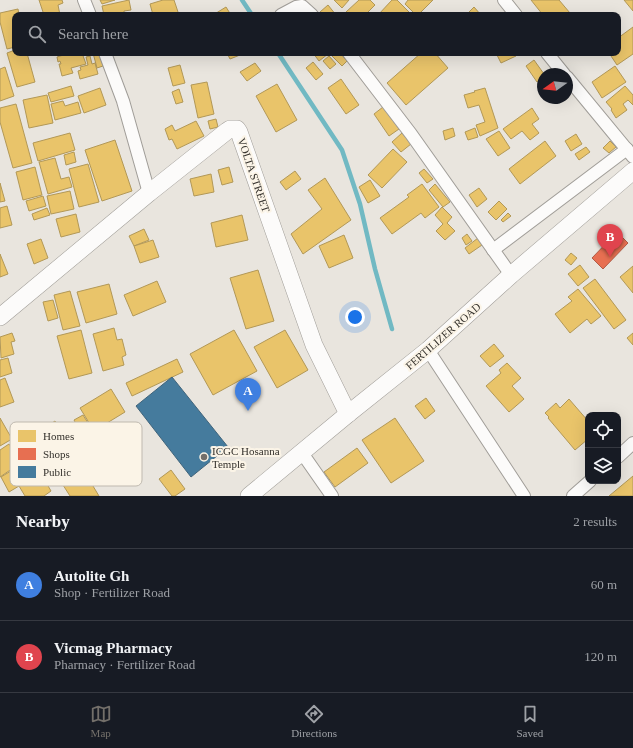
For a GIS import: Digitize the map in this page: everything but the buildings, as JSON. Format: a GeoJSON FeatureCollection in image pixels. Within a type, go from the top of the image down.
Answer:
{"type":"FeatureCollection","features":[{"type":"Feature","properties":{"kind":"street"},"geometry":{"type":"LineString","coordinates":[[84,0],[89,12]]}},
{"type":"Feature","properties":{"kind":"street"},"geometry":{"type":"LineString","coordinates":[[504,0],[514,12]]}},
{"type":"Feature","properties":{"kind":"street"},"geometry":{"type":"LineString","coordinates":[[286,12],[296,6],[302,6],[309,12]]}},
{"type":"Feature","properties":{"kind":"street"},"geometry":{"type":"LineString","coordinates":[[106,56],[123,101],[149,193]]}},
{"type":"Feature","properties":{"kind":"street"},"geometry":{"type":"LineString","coordinates":[[351,56],[411,134],[511,275]]}},
{"type":"Feature","properties":{"kind":"street"},"geometry":{"type":"LineString","coordinates":[[549,56],[559,68]]}},
{"type":"Feature","properties":{"kind":"street"},"geometry":{"type":"LineString","coordinates":[[493,250],[630,153],[573,84]]}},
{"type":"Feature","properties":{"kind":"street","name":"VOLTA STREET"},"geometry":{"type":"LineString","coordinates":[[0,317],[149,193],[230,128],[237,129],[314,345],[348,414]]}},
{"type":"Feature","properties":{"kind":"street","name":"FERTILIZER ROAD"},"geometry":{"type":"LineString","coordinates":[[249,496],[428,350],[511,275],[633,171]]}},
{"type":"Feature","properties":{"kind":"street"},"geometry":{"type":"LineString","coordinates":[[428,350],[524,496]]}},
{"type":"Feature","properties":{"kind":"street"},"geometry":{"type":"LineString","coordinates":[[621,454],[633,443]]}},
{"type":"Feature","properties":{"kind":"street"},"geometry":{"type":"LineString","coordinates":[[302,453],[332,496]]}},
{"type":"Feature","properties":{"kind":"street"},"geometry":{"type":"LineString","coordinates":[[573,496],[587,484]]}},
{"type":"Feature","properties":{"kind":"waterway"},"geometry":{"type":"LineString","coordinates":[[242,0],[250,12]]}},
{"type":"Feature","properties":{"kind":"waterway"},"geometry":{"type":"LineString","coordinates":[[280,56],[342,150],[360,204],[375,269],[392,329]]}},
{"type":"Feature","properties":{"kind":"place","name":"Vicmag Pharmacy"},"geometry":{"type":"Point","coordinates":[610,257]}},
{"type":"Feature","properties":{"kind":"place","name":"Autolite Gh"},"geometry":{"type":"Point","coordinates":[248,411]}},
{"type":"Feature","properties":{"kind":"place","name":"ICGC Hosanna Temple"},"geometry":{"type":"Point","coordinates":[204,457]}}]}
